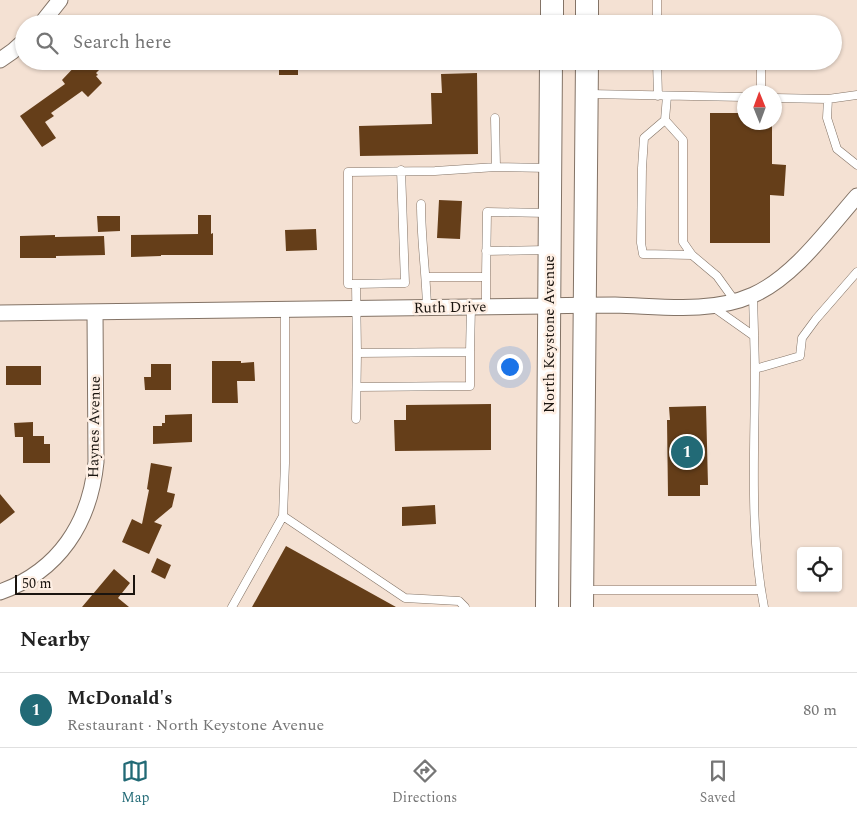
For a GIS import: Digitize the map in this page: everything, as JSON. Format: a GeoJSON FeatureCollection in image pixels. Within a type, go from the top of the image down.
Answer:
{"type":"FeatureCollection","features":[{"type":"Feature","properties":{"kind":"main road"},"geometry":{"type":"LineString","coordinates":[[552,0],[552,15]]}},
{"type":"Feature","properties":{"kind":"main road"},"geometry":{"type":"LineString","coordinates":[[587,0],[587,15]]}},
{"type":"Feature","properties":{"kind":"main road","name":"North Keystone Avenue"},"geometry":{"type":"LineString","coordinates":[[547,607],[551,70]]}},
{"type":"Feature","properties":{"kind":"main road"},"geometry":{"type":"LineString","coordinates":[[582,598],[587,70]]}},
{"type":"Feature","properties":{"kind":"street"},"geometry":{"type":"LineString","coordinates":[[48,15],[60,0]]}},
{"type":"Feature","properties":{"kind":"street"},"geometry":{"type":"LineString","coordinates":[[0,60],[15,49]]}},
{"type":"Feature","properties":{"kind":"street","name":"Ruth Drive"},"geometry":{"type":"LineString","coordinates":[[0,313],[478,306],[712,306],[753,295],[774,282],[792,268],[857,196]]}},
{"type":"Feature","properties":{"kind":"street","name":"Haynes Avenue"},"geometry":{"type":"LineString","coordinates":[[0,592],[31,578],[54,558],[69,541],[86,507],[93,485],[96,462],[95,312]]}},
{"type":"Feature","properties":{"kind":"lane"},"geometry":{"type":"LineString","coordinates":[[657,0],[657,15]]}},
{"type":"Feature","properties":{"kind":"lane"},"geometry":{"type":"LineString","coordinates":[[657,70],[658,96]]}},
{"type":"Feature","properties":{"kind":"lane"},"geometry":{"type":"LineString","coordinates":[[761,70],[761,85]]}},
{"type":"Feature","properties":{"kind":"lane"},"geometry":{"type":"LineString","coordinates":[[587,94],[737,98]]}},
{"type":"Feature","properties":{"kind":"lane"},"geometry":{"type":"LineString","coordinates":[[782,98],[828,99],[857,95]]}},
{"type":"Feature","properties":{"kind":"lane"},"geometry":{"type":"LineString","coordinates":[[667,96],[665,120],[644,138],[640,243],[643,254],[692,255]]}},
{"type":"Feature","properties":{"kind":"lane"},"geometry":{"type":"LineString","coordinates":[[828,99],[827,118],[837,150],[857,165]]}},
{"type":"Feature","properties":{"kind":"lane"},"geometry":{"type":"LineString","coordinates":[[495,118],[496,167]]}},
{"type":"Feature","properties":{"kind":"lane"},"geometry":{"type":"LineString","coordinates":[[665,120],[683,140],[683,242],[692,255],[717,276],[735,301]]}},
{"type":"Feature","properties":{"kind":"lane"},"geometry":{"type":"LineString","coordinates":[[401,170],[405,283],[348,284],[348,172],[401,170],[443,170],[496,167],[550,168]]}},
{"type":"Feature","properties":{"kind":"lane"},"geometry":{"type":"LineString","coordinates":[[421,204],[421,232],[424,245],[427,307]]}},
{"type":"Feature","properties":{"kind":"lane"},"geometry":{"type":"LineString","coordinates":[[356,387],[470,386],[470,352],[478,306],[486,277],[487,212],[550,213]]}},
{"type":"Feature","properties":{"kind":"lane"},"geometry":{"type":"LineString","coordinates":[[486,251],[549,250]]}},
{"type":"Feature","properties":{"kind":"lane"},"geometry":{"type":"LineString","coordinates":[[755,369],[800,356],[802,338],[857,272]]}},
{"type":"Feature","properties":{"kind":"lane"},"geometry":{"type":"LineString","coordinates":[[426,277],[486,277]]}},
{"type":"Feature","properties":{"kind":"lane"},"geometry":{"type":"LineString","coordinates":[[356,284],[356,420]]}},
{"type":"Feature","properties":{"kind":"lane"},"geometry":{"type":"LineString","coordinates":[[753,295],[755,369],[754,518],[757,560],[764,607]]}},
{"type":"Feature","properties":{"kind":"lane"},"geometry":{"type":"LineString","coordinates":[[712,306],[754,336]]}},
{"type":"Feature","properties":{"kind":"lane"},"geometry":{"type":"LineString","coordinates":[[232,607],[283,516],[285,309]]}},
{"type":"Feature","properties":{"kind":"lane"},"geometry":{"type":"LineString","coordinates":[[356,353],[470,352]]}},
{"type":"Feature","properties":{"kind":"lane"},"geometry":{"type":"LineString","coordinates":[[283,516],[405,598],[460,601],[465,607]]}},
{"type":"Feature","properties":{"kind":"lane"},"geometry":{"type":"LineString","coordinates":[[582,598],[761,590]]}},
{"type":"Feature","properties":{"kind":"building"},"geometry":{"type":"Polygon","coordinates":[[[71,70],[99,70],[96,76],[102,83],[88,97],[82,91],[51,113],[54,116],[45,122],[56,138],[42,147],[20,116],[65,84],[62,80],[71,70]]]}},
{"type":"Feature","properties":{"kind":"building"},"geometry":{"type":"Polygon","coordinates":[[[279,70],[298,70],[298,75],[279,75],[279,70]]]}},
{"type":"Feature","properties":{"kind":"building"},"geometry":{"type":"Polygon","coordinates":[[[477,73],[478,154],[360,156],[359,126],[432,124],[431,93],[442,93],[441,74],[477,73]]]}},
{"type":"Feature","properties":{"kind":"building"},"geometry":{"type":"Polygon","coordinates":[[[710,113],[737,113],[737,130],[772,130],[772,164],[786,165],[784,196],[770,195],[770,243],[710,243],[710,113]]]}},
{"type":"Feature","properties":{"kind":"building"},"geometry":{"type":"Polygon","coordinates":[[[439,200],[462,201],[460,239],[437,238],[439,200]]]}},
{"type":"Feature","properties":{"kind":"building"},"geometry":{"type":"Polygon","coordinates":[[[198,215],[211,215],[213,255],[131,257],[131,235],[198,234],[198,215]]]}},
{"type":"Feature","properties":{"kind":"building"},"geometry":{"type":"Polygon","coordinates":[[[97,216],[120,216],[120,231],[98,232],[97,216]]]}},
{"type":"Feature","properties":{"kind":"building"},"geometry":{"type":"Polygon","coordinates":[[[316,229],[317,250],[286,251],[285,230],[316,229]]]}},
{"type":"Feature","properties":{"kind":"building"},"geometry":{"type":"Polygon","coordinates":[[[55,235],[55,237],[104,236],[105,255],[20,258],[20,236],[55,235]]]}},
{"type":"Feature","properties":{"kind":"building"},"geometry":{"type":"Polygon","coordinates":[[[212,361],[254,362],[255,381],[237,381],[238,403],[212,403],[212,361]]]}},
{"type":"Feature","properties":{"kind":"building"},"geometry":{"type":"Polygon","coordinates":[[[151,364],[171,364],[171,390],[145,390],[144,377],[151,377],[151,364]]]}},
{"type":"Feature","properties":{"kind":"building"},"geometry":{"type":"Polygon","coordinates":[[[6,366],[41,366],[41,385],[6,385],[6,366]]]}},
{"type":"Feature","properties":{"kind":"building"},"geometry":{"type":"Polygon","coordinates":[[[491,404],[491,450],[395,451],[394,420],[406,420],[406,405],[491,404]]]}},
{"type":"Feature","properties":{"kind":"building"},"geometry":{"type":"Polygon","coordinates":[[[706,406],[708,485],[700,485],[700,496],[668,496],[667,420],[670,420],[669,407],[706,406]]]}},
{"type":"Feature","properties":{"kind":"building"},"geometry":{"type":"Polygon","coordinates":[[[192,414],[192,442],[153,444],[153,426],[162,426],[162,423],[165,423],[165,415],[192,414]]]}},
{"type":"Feature","properties":{"kind":"building"},"geometry":{"type":"Polygon","coordinates":[[[33,422],[33,436],[44,436],[44,444],[50,444],[50,463],[23,463],[23,437],[15,437],[14,423],[33,422]]]}},
{"type":"Feature","properties":{"kind":"building"},"geometry":{"type":"Polygon","coordinates":[[[151,463],[172,467],[167,492],[175,494],[172,507],[154,522],[162,525],[149,554],[122,542],[132,519],[142,524],[149,490],[147,489],[151,463]]]}},
{"type":"Feature","properties":{"kind":"building"},"geometry":{"type":"Polygon","coordinates":[[[0,494],[15,512],[0,524],[0,494]]]}},
{"type":"Feature","properties":{"kind":"building"},"geometry":{"type":"Polygon","coordinates":[[[435,505],[436,524],[402,526],[402,507],[435,505]]]}},
{"type":"Feature","properties":{"kind":"building"},"geometry":{"type":"Polygon","coordinates":[[[286,546],[396,607],[252,607],[286,546]]]}},
{"type":"Feature","properties":{"kind":"building"},"geometry":{"type":"Polygon","coordinates":[[[157,558],[171,565],[165,579],[151,572],[157,558]]]}},
{"type":"Feature","properties":{"kind":"building"},"geometry":{"type":"Polygon","coordinates":[[[114,569],[130,583],[118,598],[129,607],[82,607],[114,569]]]}},
{"type":"Feature","properties":{"kind":"place","name":"McDonald's"},"geometry":{"type":"Point","coordinates":[687,452]}}]}
